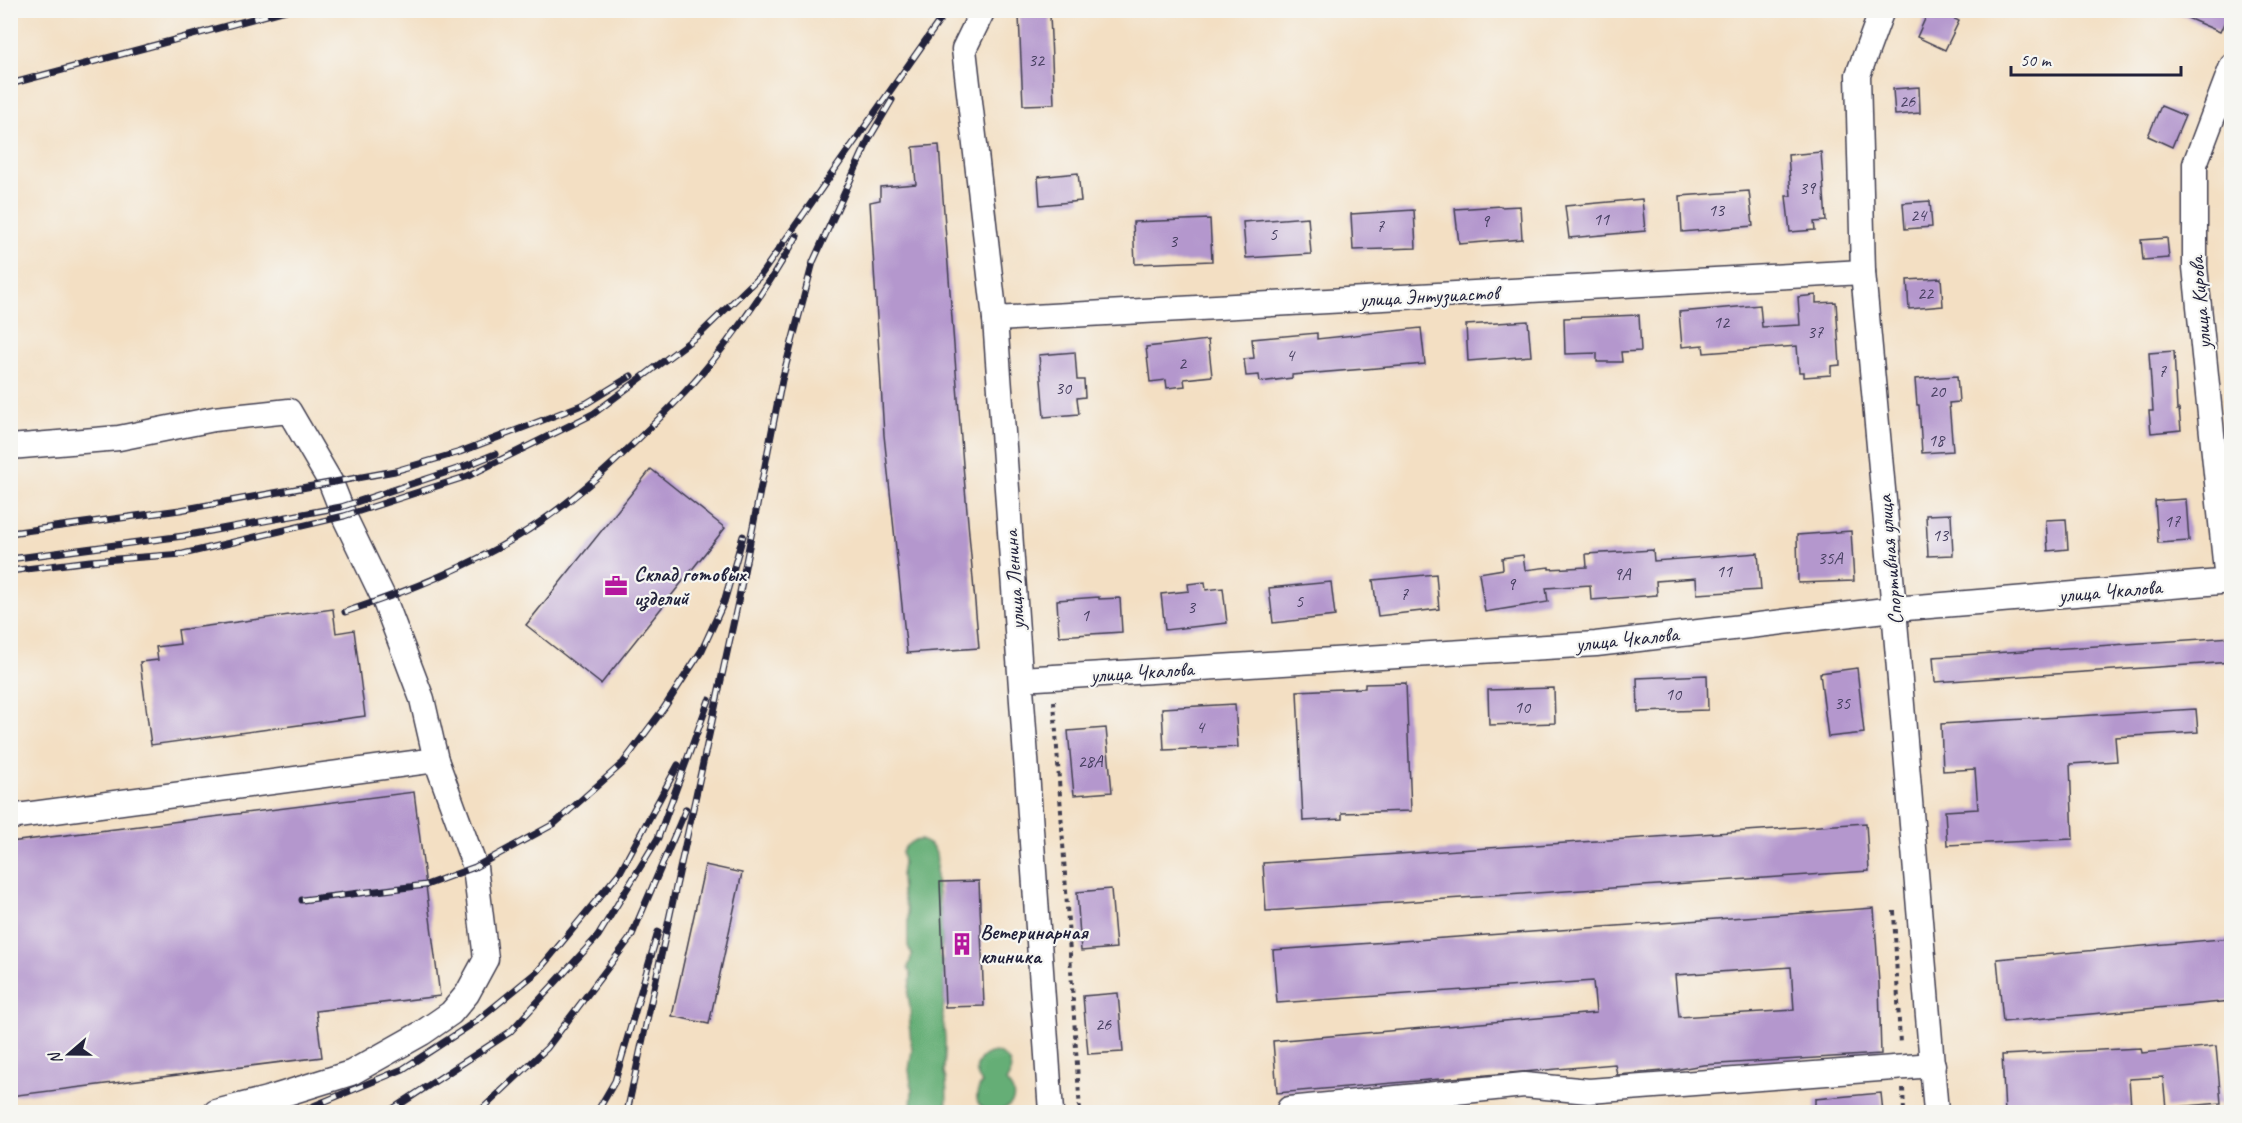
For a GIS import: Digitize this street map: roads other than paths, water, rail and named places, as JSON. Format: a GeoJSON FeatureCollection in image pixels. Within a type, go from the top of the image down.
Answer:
{"type":"FeatureCollection","features":[{"type":"Feature","properties":{"kind":"street","name":"улица Ленина"},"geometry":{"type":"LineString","coordinates":[[983,10],[964,49],[995,319],[1051,1113]]}},
{"type":"Feature","properties":{"kind":"street","name":"Спортивная улица"},"geometry":{"type":"LineString","coordinates":[[1882,10],[1858,75],[1863,272],[1936,1113]]}},
{"type":"Feature","properties":{"kind":"street","name":"улица Кирова"},"geometry":{"type":"LineString","coordinates":[[2229,581],[2195,267],[2195,164],[2232,66]]}},
{"type":"Feature","properties":{"kind":"street","name":"улица Энтузиастов"},"geometry":{"type":"LineString","coordinates":[[995,319],[1863,272]]}},
{"type":"Feature","properties":{"kind":"street"},"geometry":{"type":"LineString","coordinates":[[10,447],[119,438],[214,419],[289,411],[331,483],[344,516],[384,599],[422,699],[436,760],[475,867],[486,959],[467,994],[451,1012],[422,1033],[351,1073],[216,1113]]}},
{"type":"Feature","properties":{"kind":"street","name":"улица Чкалова"},"geometry":{"type":"LineString","coordinates":[[1021,680],[1596,644],[1894,609],[2229,581]]}},
{"type":"Feature","properties":{"kind":"street"},"geometry":{"type":"LineString","coordinates":[[10,817],[436,760]]}},
{"type":"Feature","properties":{"kind":"street"},"geometry":{"type":"LineString","coordinates":[[1289,1109],[1524,1085],[1589,1091],[1933,1065]]}},
{"type":"Feature","properties":{"kind":"railway"},"geometry":{"type":"LineString","coordinates":[[10,84],[286,10]]}},
{"type":"Feature","properties":{"kind":"railway"},"geometry":{"type":"LineString","coordinates":[[10,571],[90,561],[183,554],[344,516],[468,476],[593,414],[701,333],[760,276],[947,10]]}},
{"type":"Feature","properties":{"kind":"railway"},"geometry":{"type":"LineString","coordinates":[[627,1112],[738,602],[782,380],[813,262],[870,137],[892,100]]}},
{"type":"Feature","properties":{"kind":"railway"},"geometry":{"type":"LineString","coordinates":[[345,612],[410,589],[495,550],[546,518],[605,471],[674,404],[704,371],[747,315],[797,236]]}},
{"type":"Feature","properties":{"kind":"railway"},"geometry":{"type":"LineString","coordinates":[[10,533],[180,510],[395,471],[460,452],[587,403],[631,376]]}},
{"type":"Feature","properties":{"kind":"railway"},"geometry":{"type":"LineString","coordinates":[[10,559],[183,536],[341,507],[463,467],[495,454]]}},
{"type":"Feature","properties":{"kind":"railway"},"geometry":{"type":"LineString","coordinates":[[302,900],[426,885],[475,867],[554,824],[623,763],[664,708],[702,650],[724,602],[743,536]]}},
{"type":"Feature","properties":{"kind":"railway"},"geometry":{"type":"LineString","coordinates":[[388,1112],[510,1032],[598,936],[658,838],[709,700]]}},
{"type":"Feature","properties":{"kind":"railway"},"geometry":{"type":"LineString","coordinates":[[299,1112],[403,1069],[478,1020],[538,971],[620,872],[678,765]]}},
{"type":"Feature","properties":{"kind":"railway"},"geometry":{"type":"LineString","coordinates":[[479,1112],[547,1048],[631,937],[686,809]]}},
{"type":"Feature","properties":{"kind":"railway"},"geometry":{"type":"LineString","coordinates":[[597,1112],[615,1081],[658,932]]}},
{"type":"Feature","properties":{"kind":"place","name":"Склад готовых изделий"},"geometry":{"type":"Point","coordinates":[616,586]}},
{"type":"Feature","properties":{"kind":"place","name":"Ветеринарная клиника"},"geometry":{"type":"Point","coordinates":[962,944]}}]}
